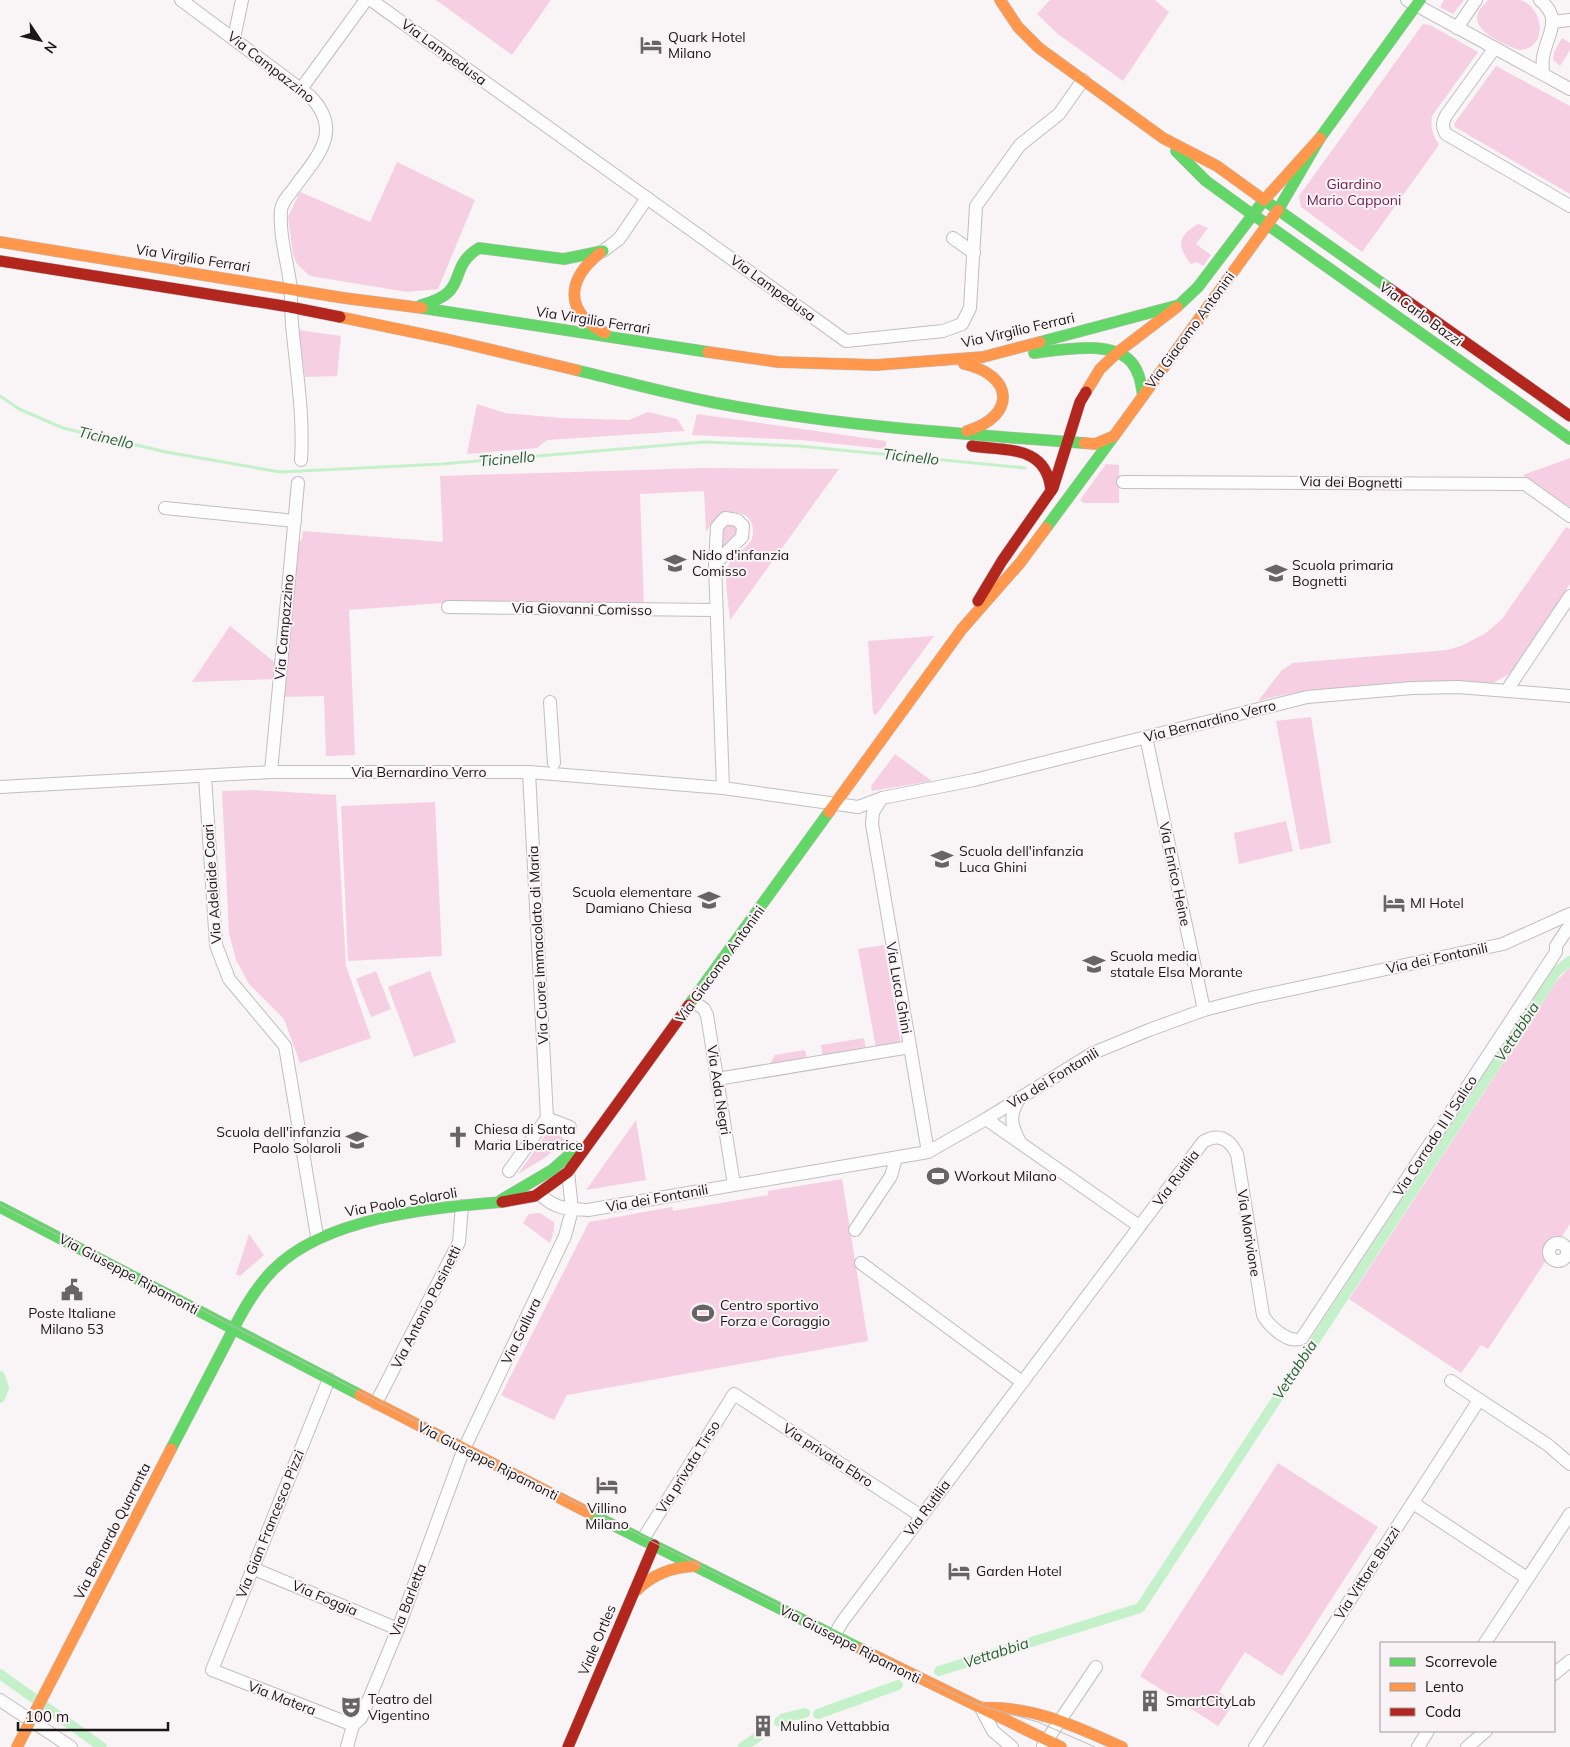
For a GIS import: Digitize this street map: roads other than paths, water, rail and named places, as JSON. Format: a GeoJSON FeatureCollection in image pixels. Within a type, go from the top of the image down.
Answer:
{"type":"FeatureCollection","features":[{"type":"Feature","properties":{"kind":"main road"},"geometry":{"type":"LineString","coordinates":[[1000,0],[1027,38],[1163,138],[1217,166],[1264,200]]}},
{"type":"Feature","properties":{"kind":"main road"},"geometry":{"type":"LineString","coordinates":[[1320,138],[1414,2]]}},
{"type":"Feature","properties":{"kind":"main road"},"geometry":{"type":"LineString","coordinates":[[1163,138],[1206,182],[1253,215]]}},
{"type":"Feature","properties":{"kind":"main road","name":"Via Giacomo Antonini"},"geometry":{"type":"LineString","coordinates":[[962,630],[992,576],[1051,491],[1060,474],[1073,420],[1086,390],[1100,369],[1118,352],[1179,305],[1198,287],[1264,200],[1320,138]]}},
{"type":"Feature","properties":{"kind":"main road","name":"Via Giacomo Antonini"},"geometry":{"type":"LineString","coordinates":[[603,1125],[962,630],[1014,569],[1114,436],[1278,210],[1320,138]]}},
{"type":"Feature","properties":{"kind":"main road","name":"Via Carlo Bazzi"},"geometry":{"type":"LineString","coordinates":[[1264,200],[1570,416]]}},
{"type":"Feature","properties":{"kind":"main road","name":"Via Carlo Bazzi"},"geometry":{"type":"LineString","coordinates":[[1253,215],[1570,439]]}},
{"type":"Feature","properties":{"kind":"main road","name":"Via Virgilio Ferrari"},"geometry":{"type":"LineString","coordinates":[[0,242],[631,342],[778,362],[834,365],[933,362],[983,357],[1179,305]]}},
{"type":"Feature","properties":{"kind":"main road"},"geometry":{"type":"LineString","coordinates":[[412,306],[438,302],[450,294],[458,282],[465,257],[479,248],[564,259],[604,251]]}},
{"type":"Feature","properties":{"kind":"main road"},"geometry":{"type":"LineString","coordinates":[[604,251],[588,261],[578,277],[575,300],[576,311],[582,320],[599,331],[631,342]]}},
{"type":"Feature","properties":{"kind":"main road"},"geometry":{"type":"LineString","coordinates":[[0,261],[290,307],[446,339],[715,403],[800,416],[951,434],[1095,444],[1104,442],[1114,436]]}},
{"type":"Feature","properties":{"kind":"main road"},"geometry":{"type":"LineString","coordinates":[[983,357],[1099,347],[1118,352],[1136,367],[1142,384],[1143,396]]}},
{"type":"Feature","properties":{"kind":"main road"},"geometry":{"type":"LineString","coordinates":[[933,362],[982,367],[998,380],[1002,388],[1002,408],[992,422],[985,427],[951,434]]}},
{"type":"Feature","properties":{"kind":"main road"},"geometry":{"type":"LineString","coordinates":[[929,432],[958,444],[1029,454],[1036,458],[1047,471],[1051,491]]}},
{"type":"Feature","properties":{"kind":"main road"},"geometry":{"type":"LineString","coordinates":[[541,1195],[568,1172],[603,1125]]}},
{"type":"Feature","properties":{"kind":"main road"},"geometry":{"type":"LineString","coordinates":[[498,1202],[552,1170],[603,1125]]}},
{"type":"Feature","properties":{"kind":"main road","name":"Via Paolo Solaroli"},"geometry":{"type":"LineString","coordinates":[[233,1329],[249,1300],[270,1273],[292,1252],[317,1236],[355,1224],[462,1206],[527,1200],[541,1195]]}},
{"type":"Feature","properties":{"kind":"main road","name":"Via Giuseppe Ripamonti"},"geometry":{"type":"LineString","coordinates":[[0,1207],[464,1450],[981,1708],[1044,1744],[1061,1747]]}},
{"type":"Feature","properties":{"kind":"main road","name":"Via Bernardo Quaranta"},"geometry":{"type":"LineString","coordinates":[[17,1747],[233,1329]]}},
{"type":"Feature","properties":{"kind":"main road","name":"Viale Ortles"},"geometry":{"type":"LineString","coordinates":[[568,1747],[632,1596],[648,1542]]}},
{"type":"Feature","properties":{"kind":"main road"},"geometry":{"type":"LineString","coordinates":[[632,1596],[641,1586],[656,1575],[672,1568],[695,1566]]}},
{"type":"Feature","properties":{"kind":"main road","name":"Via Giuseppe Ripamonti"},"geometry":{"type":"LineString","coordinates":[[981,1708],[996,1706],[1018,1709],[1060,1721],[1122,1747]]}},
{"type":"Feature","properties":{"kind":"street","name":"Via Campazzino"},"geometry":{"type":"LineString","coordinates":[[181,0],[301,89],[320,106],[326,119],[326,139],[318,156],[281,208],[280,226],[290,289],[290,307]]}},
{"type":"Feature","properties":{"kind":"street"},"geometry":{"type":"LineString","coordinates":[[234,38],[242,0]]}},
{"type":"Feature","properties":{"kind":"street"},"geometry":{"type":"LineString","coordinates":[[301,89],[366,0]]}},
{"type":"Feature","properties":{"kind":"street","name":"Via Lampedusa"},"geometry":{"type":"LineString","coordinates":[[371,0],[846,340],[943,331],[962,324],[970,308],[974,253],[974,213],[980,199],[1020,145],[1061,112],[1084,80]]}},
{"type":"Feature","properties":{"kind":"street"},"geometry":{"type":"LineString","coordinates":[[1457,28],[1476,0]]}},
{"type":"Feature","properties":{"kind":"street"},"geometry":{"type":"LineString","coordinates":[[1540,0],[1550,13],[1552,22],[1552,33],[1542,58],[1543,74]]}},
{"type":"Feature","properties":{"kind":"street"},"geometry":{"type":"LineString","coordinates":[[1414,2],[1494,49],[1570,89]]}},
{"type":"Feature","properties":{"kind":"street"},"geometry":{"type":"LineString","coordinates":[[1552,22],[1570,20]]}},
{"type":"Feature","properties":{"kind":"street"},"geometry":{"type":"LineString","coordinates":[[1494,49],[1447,114],[1443,124],[1444,130],[1446,134],[1570,206]]}},
{"type":"Feature","properties":{"kind":"street"},"geometry":{"type":"LineString","coordinates":[[604,251],[619,239],[647,198]]}},
{"type":"Feature","properties":{"kind":"street"},"geometry":{"type":"LineString","coordinates":[[953,238],[974,253]]}},
{"type":"Feature","properties":{"kind":"street"},"geometry":{"type":"LineString","coordinates":[[290,307],[301,404],[301,460]]}},
{"type":"Feature","properties":{"kind":"street","name":"Via dei Bognetti"},"geometry":{"type":"LineString","coordinates":[[1123,482],[1525,484],[1570,516]]}},
{"type":"Feature","properties":{"kind":"street","name":"Via Campazzino"},"geometry":{"type":"LineString","coordinates":[[271,772],[298,483]]}},
{"type":"Feature","properties":{"kind":"street"},"geometry":{"type":"LineString","coordinates":[[164,508],[295,521]]}},
{"type":"Feature","properties":{"kind":"street"},"geometry":{"type":"LineString","coordinates":[[715,564],[723,788]]}},
{"type":"Feature","properties":{"kind":"street"},"geometry":{"type":"LineString","coordinates":[[1507,690],[1570,596]]}},
{"type":"Feature","properties":{"kind":"street","name":"Via Giovanni Comisso"},"geometry":{"type":"LineString","coordinates":[[448,607],[716,610]]}},
{"type":"Feature","properties":{"kind":"street","name":"Via Bernardino Verro"},"geometry":{"type":"LineString","coordinates":[[858,807],[882,798],[974,780],[1307,697],[1412,688],[1507,690],[1570,696]]}},
{"type":"Feature","properties":{"kind":"street"},"geometry":{"type":"LineString","coordinates":[[550,702],[554,763]]}},
{"type":"Feature","properties":{"kind":"street","name":"Via Enrico Heine"},"geometry":{"type":"LineString","coordinates":[[1146,737],[1204,1010]]}},
{"type":"Feature","properties":{"kind":"street","name":"Via Bernardino Verro"},"geometry":{"type":"LineString","coordinates":[[0,787],[271,772],[529,772],[723,788],[837,802]]}},
{"type":"Feature","properties":{"kind":"street","name":"Via Cuore Immacolato di Maria"},"geometry":{"type":"LineString","coordinates":[[529,772],[547,1118]]}},
{"type":"Feature","properties":{"kind":"street","name":"Via Adelaide Coari"},"geometry":{"type":"LineString","coordinates":[[205,776],[216,945],[229,979],[285,1046],[317,1236]]}},
{"type":"Feature","properties":{"kind":"street"},"geometry":{"type":"LineString","coordinates":[[872,824],[873,812],[882,798]]}},
{"type":"Feature","properties":{"kind":"street"},"geometry":{"type":"LineString","coordinates":[[837,802],[858,807],[872,824]]}},
{"type":"Feature","properties":{"kind":"street","name":"Via Luca Ghini"},"geometry":{"type":"LineString","coordinates":[[872,824],[928,1152]]}},
{"type":"Feature","properties":{"kind":"street","name":"Via dei Fontanili"},"geometry":{"type":"LineString","coordinates":[[572,1210],[590,1210],[928,1152],[986,1119],[1093,1053],[1204,1010],[1255,997],[1503,944],[1570,914]]}},
{"type":"Feature","properties":{"kind":"street","name":"Via Corrado II Il Salico"},"geometry":{"type":"LineString","coordinates":[[1293,1340],[1302,1338],[1306,1334],[1556,952],[1556,946],[1570,925]]}},
{"type":"Feature","properties":{"kind":"street"},"geometry":{"type":"LineString","coordinates":[[1535,931],[1544,934],[1556,946]]}},
{"type":"Feature","properties":{"kind":"street","name":"Via Ada Negri"},"geometry":{"type":"LineString","coordinates":[[693,1001],[704,1009],[707,1015],[734,1185]]}},
{"type":"Feature","properties":{"kind":"street"},"geometry":{"type":"LineString","coordinates":[[717,1079],[910,1047]]}},
{"type":"Feature","properties":{"kind":"street"},"geometry":{"type":"LineString","coordinates":[[1019,1099],[1014,1106],[1011,1122],[1019,1140]]}},
{"type":"Feature","properties":{"kind":"street"},"geometry":{"type":"LineString","coordinates":[[509,1171],[547,1118],[570,1127]]}},
{"type":"Feature","properties":{"kind":"street"},"geometry":{"type":"LineString","coordinates":[[986,1119],[1019,1140],[1139,1226]]}},
{"type":"Feature","properties":{"kind":"street","name":"Via Morivione"},"geometry":{"type":"LineString","coordinates":[[1203,1142],[1211,1137],[1223,1138],[1234,1147],[1237,1154],[1263,1315],[1267,1322],[1293,1340]]}},
{"type":"Feature","properties":{"kind":"street","name":"Via Rutilia"},"geometry":{"type":"LineString","coordinates":[[834,1636],[842,1622],[921,1516],[1203,1142]]}},
{"type":"Feature","properties":{"kind":"street"},"geometry":{"type":"LineString","coordinates":[[855,1230],[890,1176],[896,1158]]}},
{"type":"Feature","properties":{"kind":"street"},"geometry":{"type":"LineString","coordinates":[[541,1195],[551,1205],[572,1210],[568,1172]]}},
{"type":"Feature","properties":{"kind":"street","name":"Via Antonio Pasinetti"},"geometry":{"type":"LineString","coordinates":[[376,1404],[459,1242],[462,1206]]}},
{"type":"Feature","properties":{"kind":"street","name":"Via Gallura"},"geometry":{"type":"LineString","coordinates":[[464,1450],[561,1246],[572,1210]]}},
{"type":"Feature","properties":{"kind":"street"},"geometry":{"type":"LineString","coordinates":[[861,1263],[1022,1382]]}},
{"type":"Feature","properties":{"kind":"street","name":"Via Gian Francesco Pizzi"},"geometry":{"type":"LineString","coordinates":[[212,1670],[330,1379]]}},
{"type":"Feature","properties":{"kind":"street"},"geometry":{"type":"LineString","coordinates":[[1451,1381],[1548,1445],[1570,1464]]}},
{"type":"Feature","properties":{"kind":"street","name":"Via privata Ebro"},"geometry":{"type":"LineString","coordinates":[[734,1394],[921,1516]]}},
{"type":"Feature","properties":{"kind":"street","name":"Via privata Tirso"},"geometry":{"type":"LineString","coordinates":[[648,1542],[734,1394]]}},
{"type":"Feature","properties":{"kind":"street","name":"Via Vittore Buzzi"},"geometry":{"type":"LineString","coordinates":[[1255,1747],[1479,1400]]}},
{"type":"Feature","properties":{"kind":"street"},"geometry":{"type":"LineString","coordinates":[[1548,1445],[1570,1454]]}},
{"type":"Feature","properties":{"kind":"street","name":"Via Barletta"},"geometry":{"type":"LineString","coordinates":[[347,1747],[352,1735],[353,1726],[360,1718],[398,1629],[464,1450]]}},
{"type":"Feature","properties":{"kind":"street"},"geometry":{"type":"LineString","coordinates":[[1412,1503],[1527,1578]]}},
{"type":"Feature","properties":{"kind":"street"},"geometry":{"type":"LineString","coordinates":[[1486,1642],[1567,1518],[1570,1506]]}},
{"type":"Feature","properties":{"kind":"street","name":"Via Foggia"},"geometry":{"type":"LineString","coordinates":[[252,1568],[398,1629]]}},
{"type":"Feature","properties":{"kind":"street"},"geometry":{"type":"LineString","coordinates":[[1555,1673],[1570,1661]]}},
{"type":"Feature","properties":{"kind":"street"},"geometry":{"type":"LineString","coordinates":[[1044,1744],[1096,1667]]}},
{"type":"Feature","properties":{"kind":"street","name":"Via Matera"},"geometry":{"type":"LineString","coordinates":[[212,1670],[353,1726]]}},
{"type":"Feature","properties":{"kind":"street"},"geometry":{"type":"LineString","coordinates":[[0,1700],[34,1715],[71,1747]]}},
{"type":"Feature","properties":{"kind":"street"},"geometry":{"type":"LineString","coordinates":[[981,1708],[993,1731],[1012,1747]]}},
{"type":"Feature","properties":{"kind":"street"},"geometry":{"type":"LineString","coordinates":[[1418,1747],[1427,1732]]}},
{"type":"Feature","properties":{"kind":"street"},"geometry":{"type":"LineString","coordinates":[[1466,1747],[1485,1732]]}},
{"type":"Feature","properties":{"kind":"waterway","name":"Ticinello"},"geometry":{"type":"LineString","coordinates":[[0,396],[19,409],[63,428],[166,452],[280,472],[442,464],[704,442],[799,446],[1025,468]]}},
{"type":"Feature","properties":{"kind":"waterway","name":"Vettabbia"},"geometry":{"type":"LineString","coordinates":[[939,1671],[1140,1608],[1557,971],[1570,961]]}},
{"type":"Feature","properties":{"kind":"waterway","name":"Vettabbia"},"geometry":{"type":"LineString","coordinates":[[0,1376],[4,1388],[0,1398]]}},
{"type":"Feature","properties":{"kind":"waterway","name":"Vettabbia"},"geometry":{"type":"LineString","coordinates":[[0,1674],[102,1747]]}},
{"type":"Feature","properties":{"kind":"waterway","name":"Vettabbia"},"geometry":{"type":"LineString","coordinates":[[818,1714],[898,1685]]}},
{"type":"Feature","properties":{"kind":"waterway","name":"Vettabbia"},"geometry":{"type":"LineString","coordinates":[[779,1722],[784,1718],[805,1713]]}},
{"type":"Feature","properties":{"kind":"waterway","name":"Vettabbia"},"geometry":{"type":"LineString","coordinates":[[743,1747],[762,1734]]}},
{"type":"Feature","properties":{"kind":"tram line"},"geometry":{"type":"LineString","coordinates":[[0,1205],[465,1447],[954,1694],[982,1706],[1038,1722],[1095,1747]]}},
{"type":"Feature","properties":{"kind":"place","name":"Quark Hotel Milano"},"geometry":{"type":"Point","coordinates":[651,45]}},
{"type":"Feature","properties":{"kind":"place","name":"Nido d'infanzia Comisso"},"geometry":{"type":"Point","coordinates":[675,563]}},
{"type":"Feature","properties":{"kind":"place","name":"Scuola primaria Bognetti"},"geometry":{"type":"Point","coordinates":[1276,573]}},
{"type":"Feature","properties":{"kind":"place","name":"Scuola dell'infanzia Luca Ghini"},"geometry":{"type":"Point","coordinates":[942,859]}},
{"type":"Feature","properties":{"kind":"place","name":"Scuola elementare Damiano Chiesa"},"geometry":{"type":"Point","coordinates":[709,900]}},
{"type":"Feature","properties":{"kind":"place","name":"MI Hotel"},"geometry":{"type":"Point","coordinates":[1394,903]}},
{"type":"Feature","properties":{"kind":"place","name":"Scuola media statale Elsa Morante"},"geometry":{"type":"Point","coordinates":[1094,964]}},
{"type":"Feature","properties":{"kind":"place","name":"Chiesa di Santa Maria Liberatrice"},"geometry":{"type":"Point","coordinates":[458,1137]}},
{"type":"Feature","properties":{"kind":"place","name":"Scuola dell'infanzia Paolo Solaroli"},"geometry":{"type":"Point","coordinates":[357,1140]}},
{"type":"Feature","properties":{"kind":"place","name":"Workout Milano"},"geometry":{"type":"Point","coordinates":[938,1176]}},
{"type":"Feature","properties":{"kind":"place","name":"Poste Italiane Milano 53"},"geometry":{"type":"Point","coordinates":[72,1290]}},
{"type":"Feature","properties":{"kind":"place","name":"Centro sportivo Forza e Coraggio"},"geometry":{"type":"Point","coordinates":[703,1313]}},
{"type":"Feature","properties":{"kind":"place","name":"Villino Milano"},"geometry":{"type":"Point","coordinates":[607,1485]}},
{"type":"Feature","properties":{"kind":"place","name":"Garden Hotel"},"geometry":{"type":"Point","coordinates":[959,1571]}},
{"type":"Feature","properties":{"kind":"place","name":"SmartCityLab"},"geometry":{"type":"Point","coordinates":[1150,1701]}},
{"type":"Feature","properties":{"kind":"place","name":"Teatro del Vigentino"},"geometry":{"type":"Point","coordinates":[351,1707]}},
{"type":"Feature","properties":{"kind":"place","name":"Mulino Vettabbia"},"geometry":{"type":"Point","coordinates":[763,1726]}},
{"type":"Feature","properties":{"kind":"park label","name":"Giardino Mario Capponi"},"geometry":{"type":"Point","coordinates":[1354,192]}}]}
